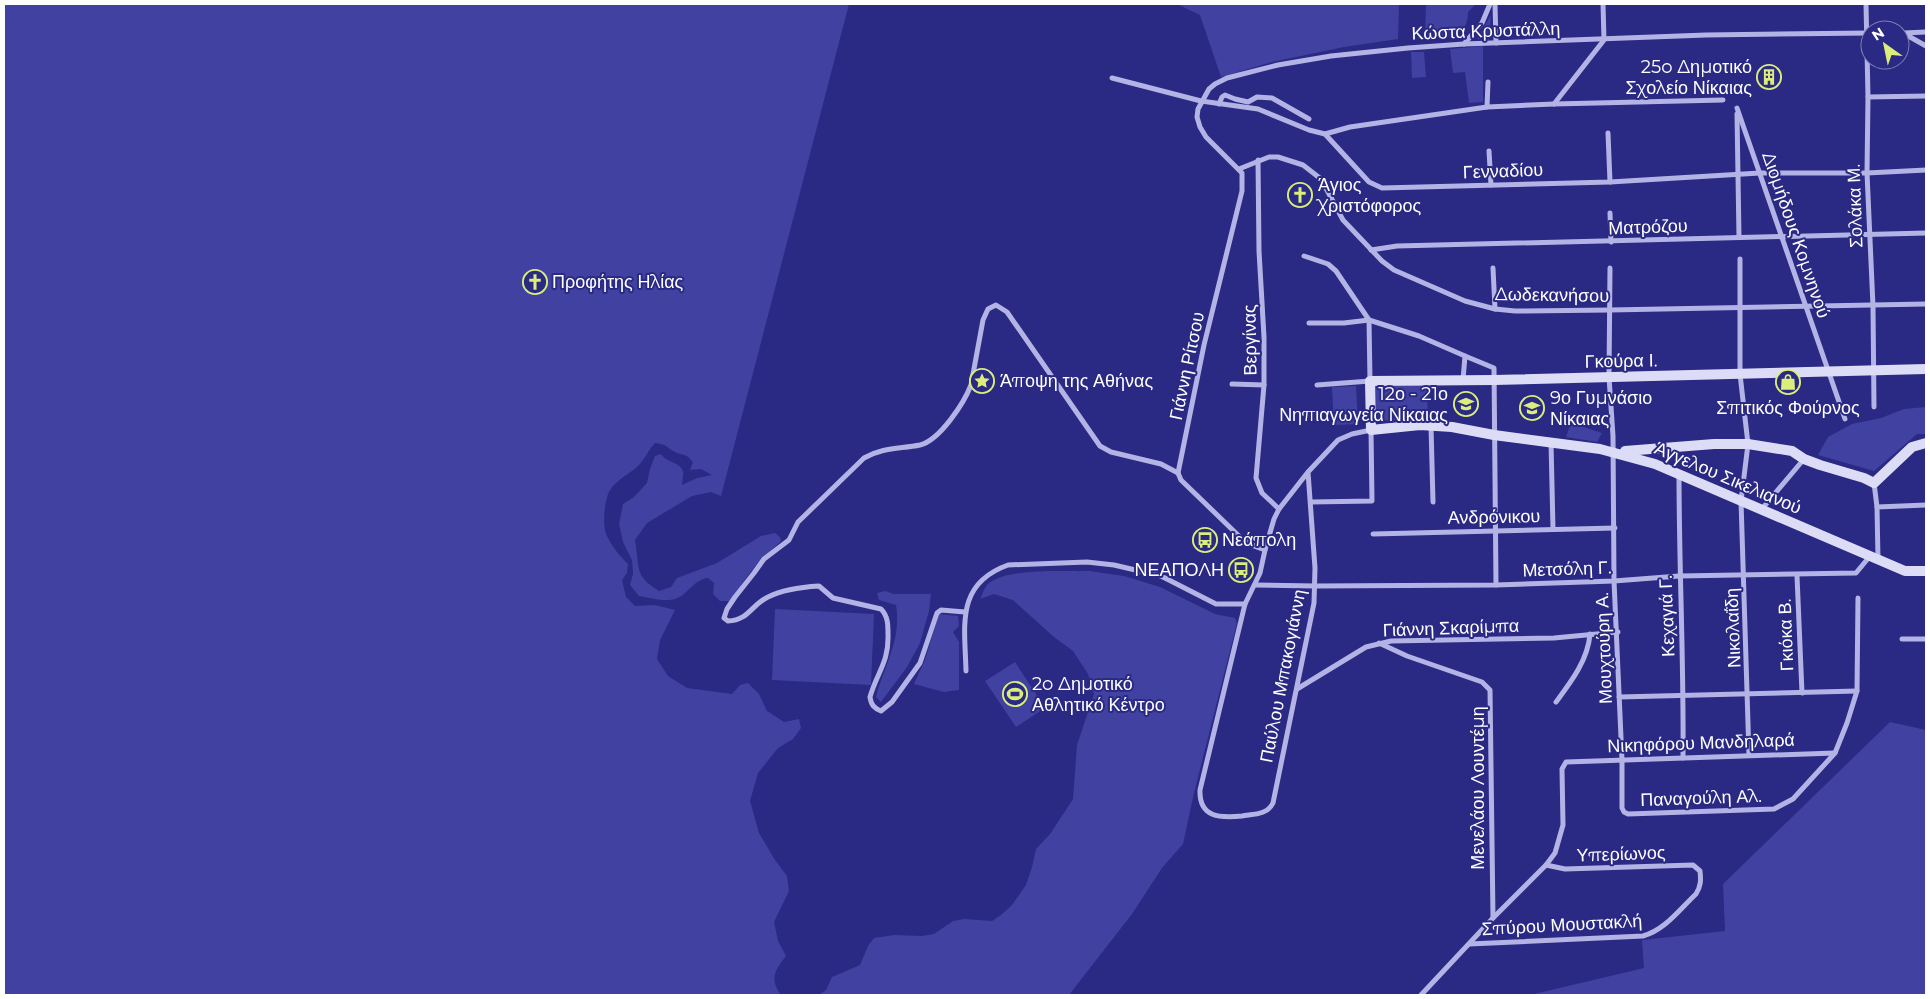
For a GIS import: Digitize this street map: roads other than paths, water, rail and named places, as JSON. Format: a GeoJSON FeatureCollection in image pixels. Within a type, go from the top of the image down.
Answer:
{"type":"FeatureCollection","features":[{"type":"Feature","properties":{"kind":"street"},"geometry":{"type":"LineString","coordinates":[[1464,44],[1482,23],[1490,4]]}},
{"type":"Feature","properties":{"kind":"street"},"geometry":{"type":"LineString","coordinates":[[1495,4],[1496,43]]}},
{"type":"Feature","properties":{"kind":"street"},"geometry":{"type":"LineString","coordinates":[[1554,104],[1604,40],[1603,4]]}},
{"type":"Feature","properties":{"kind":"street","name":"Σολάκα Μ."},"geometry":{"type":"LineString","coordinates":[[1866,4],[1867,20]]}},
{"type":"Feature","properties":{"kind":"street"},"geometry":{"type":"LineString","coordinates":[[1910,33],[1926,32]]}},
{"type":"Feature","properties":{"kind":"street","name":"Κώστα Κρυστάλλη"},"geometry":{"type":"LineString","coordinates":[[1201,101],[1209,89],[1227,78],[1278,65],[1331,56],[1464,44],[1706,35],[1860,33]]}},
{"type":"Feature","properties":{"kind":"street"},"geometry":{"type":"LineString","coordinates":[[1910,37],[1926,46]]}},
{"type":"Feature","properties":{"kind":"street","name":"Σολάκα Μ."},"geometry":{"type":"LineString","coordinates":[[1868,70],[1867,173],[1873,306],[1872,371],[1874,407]]}},
{"type":"Feature","properties":{"kind":"street"},"geometry":{"type":"LineString","coordinates":[[1112,78],[1201,101],[1258,109],[1309,130],[1325,134],[1350,127],[1488,107],[1724,100]]}},
{"type":"Feature","properties":{"kind":"street"},"geometry":{"type":"LineString","coordinates":[[1488,82],[1488,107]]}},
{"type":"Feature","properties":{"kind":"street"},"geometry":{"type":"LineString","coordinates":[[1219,104],[1225,95],[1235,100],[1248,102],[1257,97],[1272,98],[1309,120]]}},
{"type":"Feature","properties":{"kind":"street"},"geometry":{"type":"LineString","coordinates":[[1868,97],[1926,96]]}},
{"type":"Feature","properties":{"kind":"street"},"geometry":{"type":"LineString","coordinates":[[1201,101],[1197,117],[1200,127],[1214,146],[1239,169]]}},
{"type":"Feature","properties":{"kind":"street","name":"Διομήδους Κομνηνού"},"geometry":{"type":"LineString","coordinates":[[1738,175],[1737,108],[1845,419]]}},
{"type":"Feature","properties":{"kind":"street"},"geometry":{"type":"LineString","coordinates":[[1608,133],[1610,182]]}},
{"type":"Feature","properties":{"kind":"street","name":"Γενναδίου"},"geometry":{"type":"LineString","coordinates":[[1325,134],[1369,182],[1382,188],[1610,182],[1760,173],[1867,173],[1926,170]]}},
{"type":"Feature","properties":{"kind":"street"},"geometry":{"type":"LineString","coordinates":[[1489,151],[1491,185]]}},
{"type":"Feature","properties":{"kind":"street","name":"Δωδεκανήσου"},"geometry":{"type":"LineString","coordinates":[[1239,169],[1258,160],[1278,157],[1291,160],[1313,172],[1326,188],[1343,220],[1371,250],[1394,270],[1465,301],[1494,309],[1515,311],[1610,310],[1926,304]]}},
{"type":"Feature","properties":{"kind":"street","name":"Βεργίνας"},"geometry":{"type":"LineString","coordinates":[[1258,160],[1264,324],[1264,385],[1256,478],[1262,493],[1279,510]]}},
{"type":"Feature","properties":{"kind":"street","name":"Γιάννη Ρίτσου"},"geometry":{"type":"LineString","coordinates":[[1178,473],[1204,345],[1242,191],[1244,178],[1239,169]]}},
{"type":"Feature","properties":{"kind":"street"},"geometry":{"type":"LineString","coordinates":[[1738,175],[1739,237]]}},
{"type":"Feature","properties":{"kind":"street"},"geometry":{"type":"LineString","coordinates":[[1610,213],[1611,242]]}},
{"type":"Feature","properties":{"kind":"street","name":"Ματρόζου"},"geometry":{"type":"LineString","coordinates":[[1371,250],[1397,246],[1926,233]]}},
{"type":"Feature","properties":{"kind":"street"},"geometry":{"type":"LineString","coordinates":[[1304,256],[1328,264],[1336,271],[1369,320],[1372,501],[1311,502]]}},
{"type":"Feature","properties":{"kind":"street","name":"Νικολαΐδη"},"geometry":{"type":"LineString","coordinates":[[1740,259],[1740,374],[1748,444],[1741,500],[1749,755]]}},
{"type":"Feature","properties":{"kind":"street"},"geometry":{"type":"LineString","coordinates":[[1493,268],[1494,309]]}},
{"type":"Feature","properties":{"kind":"street","name":"Μουχτούρη Α."},"geometry":{"type":"LineString","coordinates":[[1610,268],[1609,377],[1615,528],[1614,581],[1618,632],[1622,808],[1628,814]]}},
{"type":"Feature","properties":{"kind":"street"},"geometry":{"type":"LineString","coordinates":[[965,612],[941,610],[937,613],[920,663],[892,702],[881,711],[875,709],[871,704],[870,697],[889,648],[886,614],[881,609],[833,598],[819,586],[797,587],[768,597],[752,608],[744,618],[728,621],[724,618],[726,609],[734,596],[764,558],[790,540],[798,522],[864,458],[886,449],[922,444],[942,431],[968,393],[983,320],[988,308],[996,305],[1007,312],[1100,446],[1111,452],[1161,464],[1178,473],[1181,480],[1248,543],[1264,550],[1260,572],[1245,604],[1216,604],[1161,576],[1114,565],[1087,562],[1041,563],[1008,565],[996,569],[986,577],[971,595],[965,612],[966,671]]}},
{"type":"Feature","properties":{"kind":"street"},"geometry":{"type":"LineString","coordinates":[[1309,324],[1369,320],[1419,336],[1494,368],[1496,585]]}},
{"type":"Feature","properties":{"kind":"street"},"geometry":{"type":"LineString","coordinates":[[1463,380],[1466,356]]}},
{"type":"Feature","properties":{"kind":"street","name":"Γκούρα Ι."},"geometry":{"type":"LineString","coordinates":[[1317,385],[1370,381],[1494,380],[1926,369]]}},
{"type":"Feature","properties":{"kind":"street"},"geometry":{"type":"LineString","coordinates":[[1232,384],[1264,385]]}},
{"type":"Feature","properties":{"kind":"street"},"geometry":{"type":"LineString","coordinates":[[1431,425],[1433,502]]}},
{"type":"Feature","properties":{"kind":"street","name":"Άγγελου Σικελιανού"},"geometry":{"type":"LineString","coordinates":[[1264,550],[1270,529],[1279,510],[1308,472],[1338,440],[1352,434],[1371,430],[1431,425],[1613,452],[1647,460],[1905,571],[1926,570]]}},
{"type":"Feature","properties":{"kind":"street"},"geometry":{"type":"LineString","coordinates":[[1551,442],[1553,529]]}},
{"type":"Feature","properties":{"kind":"street"},"geometry":{"type":"LineString","coordinates":[[1874,483],[1912,447],[1926,443]]}},
{"type":"Feature","properties":{"kind":"street"},"geometry":{"type":"LineString","coordinates":[[1613,452],[1714,444],[1748,444],[1792,451],[1804,459],[1874,483]]}},
{"type":"Feature","properties":{"kind":"street"},"geometry":{"type":"LineString","coordinates":[[1761,510],[1804,459]]}},
{"type":"Feature","properties":{"kind":"street","name":"Παύλου Μπακογιάννη"},"geometry":{"type":"LineString","coordinates":[[1245,604],[1200,790],[1201,804],[1206,810],[1212,815],[1226,818],[1259,814],[1271,808],[1314,603],[1315,586],[1308,472]]}},
{"type":"Feature","properties":{"kind":"street","name":"Κεχαγιά Γ."},"geometry":{"type":"LineString","coordinates":[[1679,474],[1683,758]]}},
{"type":"Feature","properties":{"kind":"street"},"geometry":{"type":"LineString","coordinates":[[1874,483],[1877,507],[1874,557]]}},
{"type":"Feature","properties":{"kind":"street"},"geometry":{"type":"LineString","coordinates":[[1877,507],[1926,506]]}},
{"type":"Feature","properties":{"kind":"street","name":"Ανδρόνικου"},"geometry":{"type":"LineString","coordinates":[[1374,534],[1615,528]]}},
{"type":"Feature","properties":{"kind":"street","name":"Μετσόλη Γ."},"geometry":{"type":"LineString","coordinates":[[1255,585],[1496,585],[1614,581],[1679,576],[1856,574],[1874,557]]}},
{"type":"Feature","properties":{"kind":"street","name":"Γκιόκα Β."},"geometry":{"type":"LineString","coordinates":[[1797,576],[1802,693]]}},
{"type":"Feature","properties":{"kind":"street"},"geometry":{"type":"LineString","coordinates":[[1834,753],[1856,691],[1858,668],[1858,598]]}},
{"type":"Feature","properties":{"kind":"street","name":"Γιάννη Σκαρίμπα"},"geometry":{"type":"LineString","coordinates":[[1297,689],[1366,647],[1379,643],[1391,641],[1535,638],[1618,632]]}},
{"type":"Feature","properties":{"kind":"street"},"geometry":{"type":"LineString","coordinates":[[1556,702],[1585,657],[1590,634]]}},
{"type":"Feature","properties":{"kind":"street"},"geometry":{"type":"LineString","coordinates":[[1902,639],[1926,639]]}},
{"type":"Feature","properties":{"kind":"street","name":"Μενελάου Λουντέμη"},"geometry":{"type":"LineString","coordinates":[[1379,643],[1407,656],[1482,682],[1490,690],[1493,918]]}},
{"type":"Feature","properties":{"kind":"street"},"geometry":{"type":"LineString","coordinates":[[1619,696],[1856,691]]}},
{"type":"Feature","properties":{"kind":"street","name":"Νικηφόρου Μανδηλαρά"},"geometry":{"type":"LineString","coordinates":[[1546,866],[1556,852],[1560,842],[1563,824],[1562,768],[1564,764],[1569,762],[1834,753]]}},
{"type":"Feature","properties":{"kind":"street","name":"Παναγούλη Αλ."},"geometry":{"type":"LineString","coordinates":[[1628,814],[1774,809],[1793,799],[1834,753]]}},
{"type":"Feature","properties":{"kind":"street","name":"Υπερίωνος"},"geometry":{"type":"LineString","coordinates":[[1546,866],[1565,869],[1685,865],[1696,867],[1700,871],[1701,880],[1699,888],[1656,931]]}},
{"type":"Feature","properties":{"kind":"street"},"geometry":{"type":"LineString","coordinates":[[1421,995],[1493,918],[1546,866]]}},
{"type":"Feature","properties":{"kind":"street","name":"Σπύρου Μουστακλή"},"geometry":{"type":"LineString","coordinates":[[1468,944],[1643,936],[1656,931]]}},
{"type":"Feature","properties":{"kind":"place","name":"25o Δημοτικό Σχολείο Νίκαιας"},"geometry":{"type":"Point","coordinates":[1769,77]}},
{"type":"Feature","properties":{"kind":"place","name":"Άγιος Χριστόφορος"},"geometry":{"type":"Point","coordinates":[1300,195]}},
{"type":"Feature","properties":{"kind":"place","name":"Προφήτης Ηλίας"},"geometry":{"type":"Point","coordinates":[535,282]}},
{"type":"Feature","properties":{"kind":"place","name":"Άποψη της Αθήνας"},"geometry":{"type":"Point","coordinates":[982,381]}},
{"type":"Feature","properties":{"kind":"place","name":"Σπιτικός Φούρνος"},"geometry":{"type":"Point","coordinates":[1788,382]}},
{"type":"Feature","properties":{"kind":"place","name":"12ο - 21ο Νηπιαγωγεία Νίκαιας"},"geometry":{"type":"Point","coordinates":[1466,404]}},
{"type":"Feature","properties":{"kind":"place","name":"9ο Γυμνάσιο Νίκαιας"},"geometry":{"type":"Point","coordinates":[1532,408]}},
{"type":"Feature","properties":{"kind":"place","name":"Νεάπολη"},"geometry":{"type":"Point","coordinates":[1205,540]}},
{"type":"Feature","properties":{"kind":"place","name":"ΝΕΑΠΟΛΗ"},"geometry":{"type":"Point","coordinates":[1241,570]}},
{"type":"Feature","properties":{"kind":"place","name":"2o Δημοτικό Αθλητικό Κέντρο"},"geometry":{"type":"Point","coordinates":[1015,694]}}]}
